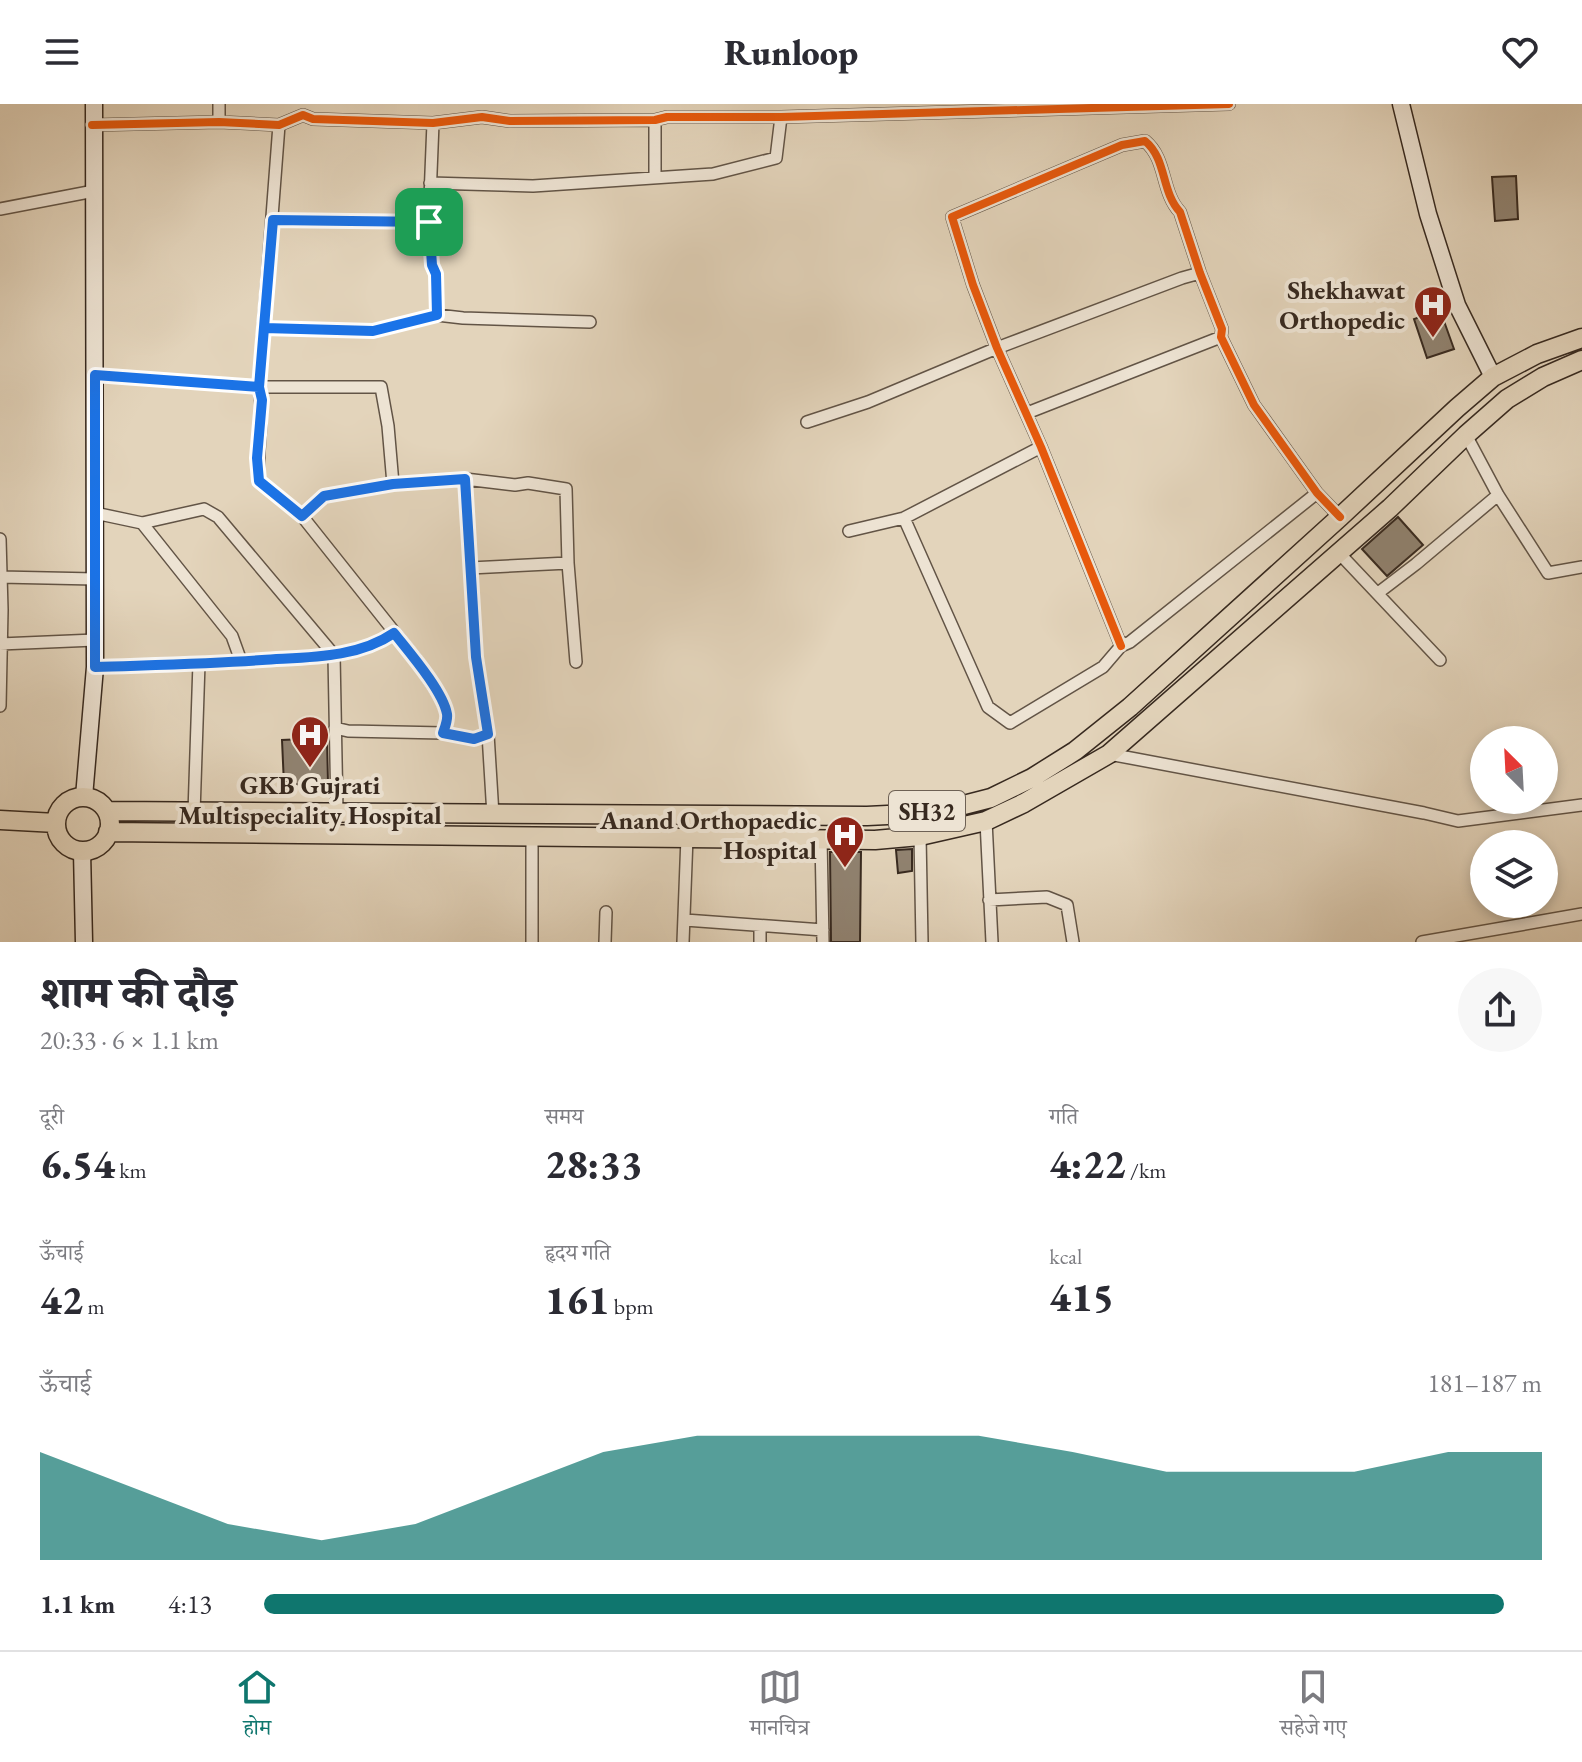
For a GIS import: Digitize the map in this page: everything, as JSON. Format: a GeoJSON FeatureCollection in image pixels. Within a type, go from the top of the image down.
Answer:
{"type":"FeatureCollection","features":[{"type":"Feature","properties":{"kind":"main road"},"geometry":{"type":"LineString","coordinates":[[84,797],[95,667],[94,104]]}},
{"type":"Feature","properties":{"kind":"main road"},"geometry":{"type":"LineString","coordinates":[[1401,104],[1428,214],[1457,305],[1493,377]]}},
{"type":"Feature","properties":{"kind":"main road","name":"SH32"},"geometry":{"type":"LineString","coordinates":[[107,811],[867,816],[908,814],[991,798],[1032,778],[1086,742],[1130,707],[1493,377],[1537,354],[1582,338]]}},
{"type":"Feature","properties":{"kind":"main road","name":"SH32"},"geometry":{"type":"LineString","coordinates":[[108,832],[875,840],[920,836],[986,821],[1109,754],[1390,508],[1507,399],[1543,377],[1582,360]]}},
{"type":"Feature","properties":{"kind":"main road"},"geometry":{"type":"LineString","coordinates":[[84,797],[97,801],[107,811],[109,818],[108,832],[101,844],[82,851],[69,847],[59,837],[56,823],[65,805],[84,797]]}},
{"type":"Feature","properties":{"kind":"main road"},"geometry":{"type":"LineString","coordinates":[[0,820],[56,823]]}},
{"type":"Feature","properties":{"kind":"main road"},"geometry":{"type":"LineString","coordinates":[[82,851],[84,942]]}},
{"type":"Feature","properties":{"kind":"street"},"geometry":{"type":"LineString","coordinates":[[219,104],[219,122]]}},
{"type":"Feature","properties":{"kind":"street"},"geometry":{"type":"LineString","coordinates":[[482,104],[482,117]]}},
{"type":"Feature","properties":{"kind":"street"},"geometry":{"type":"LineString","coordinates":[[93,125],[219,122],[279,125],[303,110],[313,119],[433,123],[482,117],[510,121],[655,120],[667,117],[781,117],[873,109],[1229,104]]}},
{"type":"Feature","properties":{"kind":"street"},"geometry":{"type":"LineString","coordinates":[[430,183],[533,186],[713,174],[776,158],[781,117]]}},
{"type":"Feature","properties":{"kind":"street"},"geometry":{"type":"LineString","coordinates":[[655,120],[655,177]]}},
{"type":"Feature","properties":{"kind":"street"},"geometry":{"type":"LineString","coordinates":[[433,123],[429,222],[432,265],[436,274],[437,315]]}},
{"type":"Feature","properties":{"kind":"street"},"geometry":{"type":"LineString","coordinates":[[279,125],[259,387],[262,400],[257,458],[259,481],[302,516],[415,658],[441,698],[448,716],[443,733]]}},
{"type":"Feature","properties":{"kind":"street"},"geometry":{"type":"LineString","coordinates":[[1121,646],[1027,413],[997,348],[952,217],[1122,145],[1145,141],[1154,149],[1222,329],[1221,337],[1254,405],[1317,493],[1340,517]]}},
{"type":"Feature","properties":{"kind":"street"},"geometry":{"type":"LineString","coordinates":[[0,209],[94,191]]}},
{"type":"Feature","properties":{"kind":"street"},"geometry":{"type":"LineString","coordinates":[[273,220],[429,222]]}},
{"type":"Feature","properties":{"kind":"street"},"geometry":{"type":"LineString","coordinates":[[807,422],[868,402],[997,348],[1200,273]]}},
{"type":"Feature","properties":{"kind":"street"},"geometry":{"type":"LineString","coordinates":[[264,328],[373,331],[437,315],[590,322]]}},
{"type":"Feature","properties":{"kind":"street"},"geometry":{"type":"LineString","coordinates":[[1027,413],[1221,337]]}},
{"type":"Feature","properties":{"kind":"street"},"geometry":{"type":"LineString","coordinates":[[95,375],[259,387],[381,387],[393,484]]}},
{"type":"Feature","properties":{"kind":"street"},"geometry":{"type":"LineString","coordinates":[[1466,435],[1498,495],[1548,573],[1582,567]]}},
{"type":"Feature","properties":{"kind":"street"},"geometry":{"type":"LineString","coordinates":[[849,531],[904,518],[1041,447]]}},
{"type":"Feature","properties":{"kind":"street"},"geometry":{"type":"LineString","coordinates":[[302,516],[324,496],[393,484],[465,479],[566,489],[576,662]]}},
{"type":"Feature","properties":{"kind":"street"},"geometry":{"type":"LineString","coordinates":[[465,479],[476,657],[488,734],[493,815]]}},
{"type":"Feature","properties":{"kind":"street"},"geometry":{"type":"LineString","coordinates":[[904,518],[988,707],[1010,723],[1103,667],[1121,646],[1317,493]]}},
{"type":"Feature","properties":{"kind":"street"},"geometry":{"type":"LineString","coordinates":[[1378,593],[1498,495]]}},
{"type":"Feature","properties":{"kind":"street"},"geometry":{"type":"LineString","coordinates":[[95,513],[142,523],[204,509],[218,517],[334,655],[337,812]]}},
{"type":"Feature","properties":{"kind":"street"},"geometry":{"type":"LineString","coordinates":[[142,523],[232,636],[241,661]]}},
{"type":"Feature","properties":{"kind":"street"},"geometry":{"type":"LineString","coordinates":[[0,539],[0,706]]}},
{"type":"Feature","properties":{"kind":"street"},"geometry":{"type":"LineString","coordinates":[[1339,553],[1440,660]]}},
{"type":"Feature","properties":{"kind":"street"},"geometry":{"type":"LineString","coordinates":[[470,568],[568,563]]}},
{"type":"Feature","properties":{"kind":"street"},"geometry":{"type":"LineString","coordinates":[[1,577],[95,579]]}},
{"type":"Feature","properties":{"kind":"street"},"geometry":{"type":"LineString","coordinates":[[95,667],[334,655],[379,643],[394,633]]}},
{"type":"Feature","properties":{"kind":"street"},"geometry":{"type":"LineString","coordinates":[[1,644],[95,640]]}},
{"type":"Feature","properties":{"kind":"street"},"geometry":{"type":"LineString","coordinates":[[194,813],[199,663]]}},
{"type":"Feature","properties":{"kind":"street"},"geometry":{"type":"LineString","coordinates":[[335,728],[443,733],[474,739],[488,734]]}},
{"type":"Feature","properties":{"kind":"street"},"geometry":{"type":"LineString","coordinates":[[1109,754],[1458,821],[1582,805]]}},
{"type":"Feature","properties":{"kind":"street"},"geometry":{"type":"LineString","coordinates":[[986,821],[992,942]]}},
{"type":"Feature","properties":{"kind":"street"},"geometry":{"type":"LineString","coordinates":[[532,836],[532,942]]}},
{"type":"Feature","properties":{"kind":"street"},"geometry":{"type":"LineString","coordinates":[[920,836],[922,942]]}},
{"type":"Feature","properties":{"kind":"street"},"geometry":{"type":"LineString","coordinates":[[683,942],[687,837]]}},
{"type":"Feature","properties":{"kind":"street"},"geometry":{"type":"LineString","coordinates":[[685,920],[760,926],[823,936],[821,838]]}},
{"type":"Feature","properties":{"kind":"street"},"geometry":{"type":"LineString","coordinates":[[989,900],[1047,897],[1067,905],[1073,942]]}},
{"type":"Feature","properties":{"kind":"street"},"geometry":{"type":"LineString","coordinates":[[605,942],[606,912]]}},
{"type":"Feature","properties":{"kind":"street"},"geometry":{"type":"LineString","coordinates":[[1422,942],[1582,914]]}},
{"type":"Feature","properties":{"kind":"street"},"geometry":{"type":"LineString","coordinates":[[760,926],[760,942]]}},
{"type":"Feature","properties":{"kind":"building"},"geometry":{"type":"Polygon","coordinates":[[[1516,176],[1518,219],[1495,221],[1492,177],[1516,176]]]}},
{"type":"Feature","properties":{"kind":"building"},"geometry":{"type":"Polygon","coordinates":[[[1440,310],[1454,349],[1427,358],[1414,319],[1440,310]]]}},
{"type":"Feature","properties":{"kind":"building"},"geometry":{"type":"Polygon","coordinates":[[[1398,517],[1423,545],[1387,576],[1362,549],[1398,517]]]}},
{"type":"Feature","properties":{"kind":"building"},"geometry":{"type":"Polygon","coordinates":[[[327,738],[328,783],[284,785],[282,740],[327,738]]]}},
{"type":"Feature","properties":{"kind":"building"},"geometry":{"type":"Polygon","coordinates":[[[912,849],[912,871],[898,873],[896,850],[912,849]]]}},
{"type":"Feature","properties":{"kind":"building"},"geometry":{"type":"Polygon","coordinates":[[[830,852],[861,852],[860,942],[831,942],[830,852]]]}},
{"type":"Feature","properties":{"kind":"cycle path"},"geometry":{"type":"LineString","coordinates":[[92,125],[219,122],[279,125],[303,115],[313,119],[433,123],[482,117],[510,121],[655,120],[667,117],[781,117],[1229,104]]}},
{"type":"Feature","properties":{"kind":"cycle path"},"geometry":{"type":"LineString","coordinates":[[1121,646],[1041,447],[997,348],[952,217],[1122,145],[1145,141],[1157,157],[1170,195],[1180,212],[1222,329],[1221,337],[1254,405],[1317,493],[1340,517]]}},
{"type":"Feature","properties":{"kind":"place","name":"Shekhawat Orthopedic"},"geometry":{"type":"Point","coordinates":[1433,339]}},
{"type":"Feature","properties":{"kind":"place","name":"GKB Gujrati Multispeciality Hospital"},"geometry":{"type":"Point","coordinates":[310,769]}},
{"type":"Feature","properties":{"kind":"place","name":"Anand Orthopaedic Hospital"},"geometry":{"type":"Point","coordinates":[845,869]}},
{"type":"Feature","properties":{"kind":"route"},"geometry":{"type":"LineString","coordinates":[[429,222],[273,220],[259,387],[95,375],[95,667],[334,655],[379,643],[394,633],[441,698],[448,716],[443,733],[474,739],[488,734],[476,657],[465,479],[393,484],[324,496],[302,516],[259,481],[257,458],[262,400],[259,387],[264,328],[373,331],[437,315],[436,274],[432,265],[429,222]]}}]}
